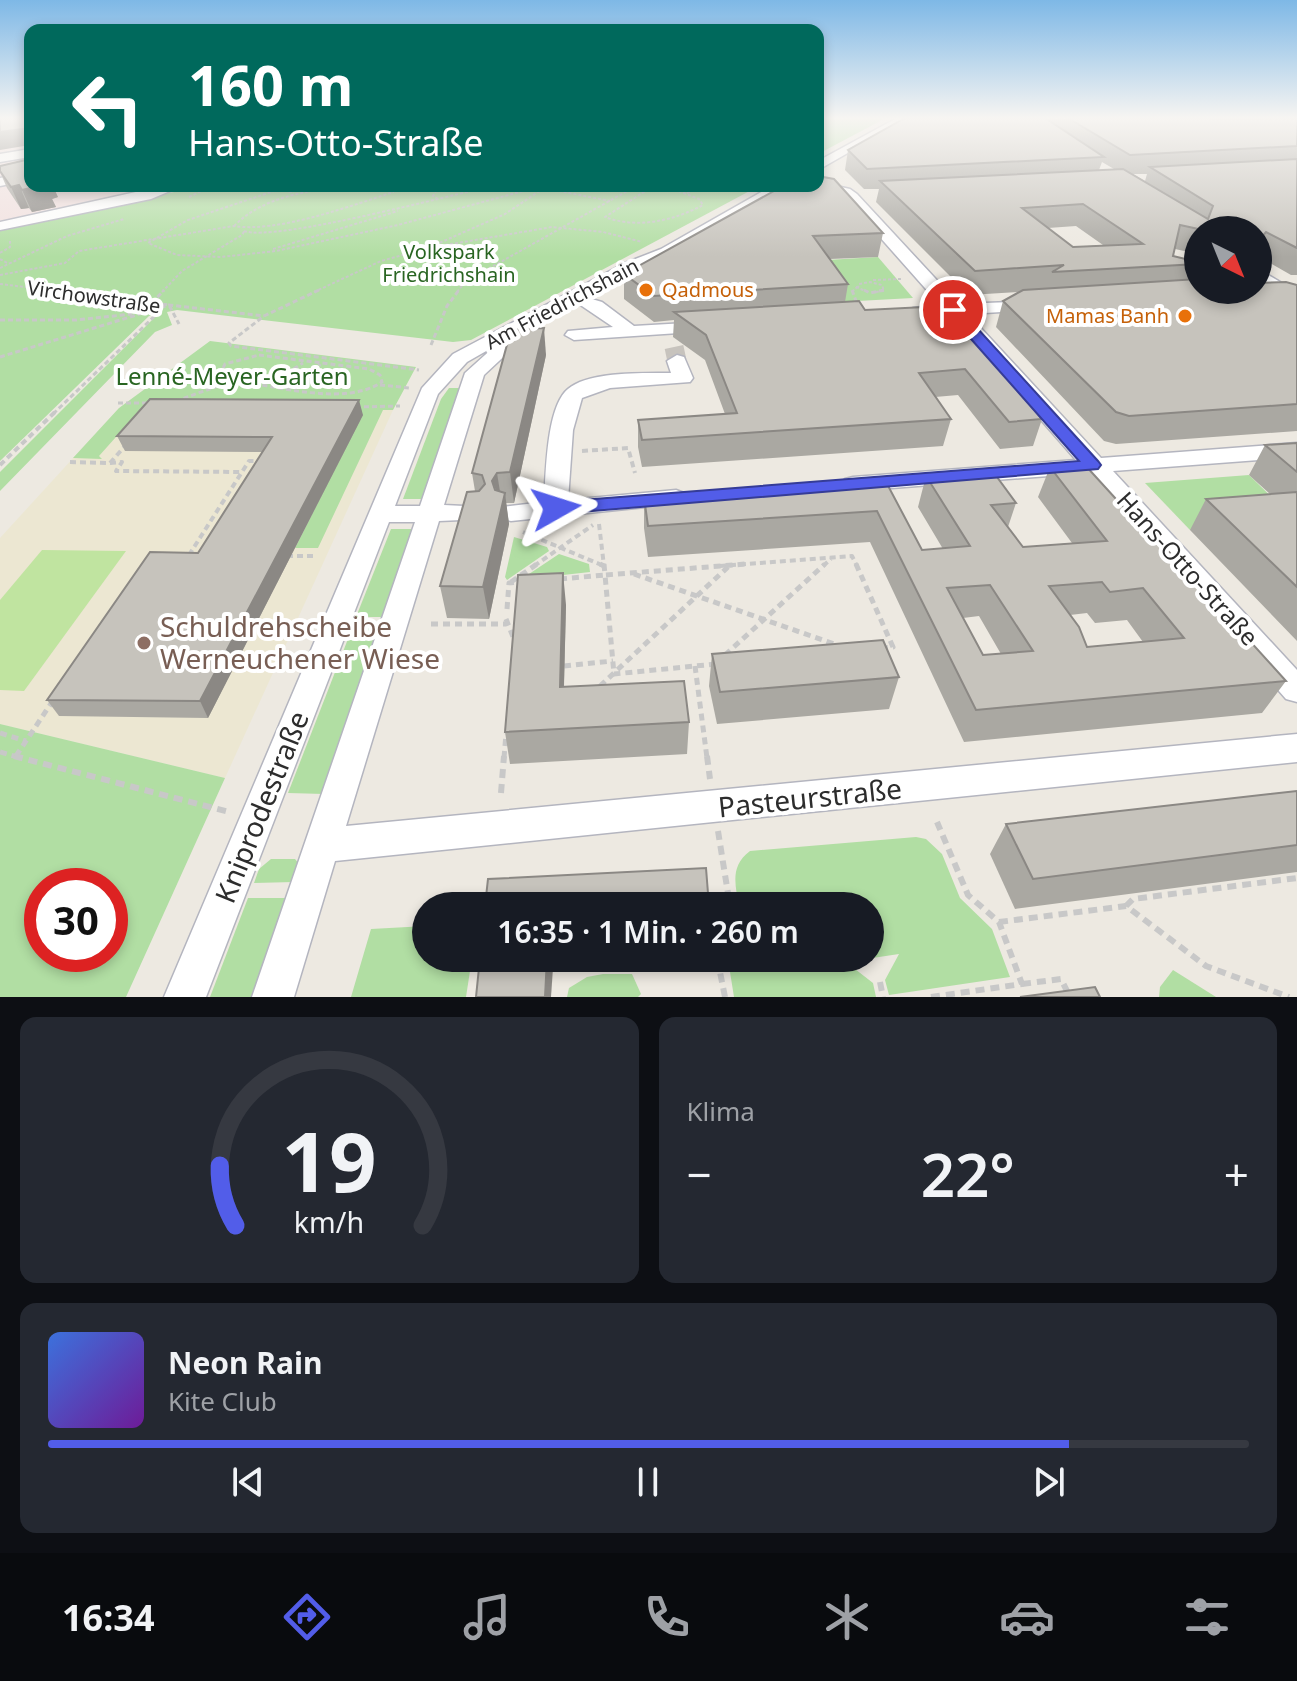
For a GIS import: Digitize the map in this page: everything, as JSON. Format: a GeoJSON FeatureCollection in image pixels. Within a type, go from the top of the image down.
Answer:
{"type":"FeatureCollection","features":[{"type":"Feature","properties":{"kind":"street"},"geometry":{"type":"LineString","coordinates":[[0,182],[24,177]]}},
{"type":"Feature","properties":{"kind":"street"},"geometry":{"type":"LineString","coordinates":[[3,232],[159,192]]}},
{"type":"Feature","properties":{"kind":"street","name":"Am Friedrichshain"},"geometry":{"type":"LineString","coordinates":[[471,360],[659,249],[770,192]]}},
{"type":"Feature","properties":{"kind":"street"},"geometry":{"type":"LineString","coordinates":[[824,192],[852,197],[868,196]]}},
{"type":"Feature","properties":{"kind":"street","name":"Hans-Otto-Straße"},"geometry":{"type":"LineString","coordinates":[[852,197],[1297,690]]}},
{"type":"Feature","properties":{"kind":"street","name":"Am Friedrichshain"},"geometry":{"type":"LineString","coordinates":[[471,360],[504,347],[654,262],[659,249]]}},
{"type":"Feature","properties":{"kind":"street"},"geometry":{"type":"LineString","coordinates":[[1272,287],[1292,293]]}},
{"type":"Feature","properties":{"kind":"street"},"geometry":{"type":"LineString","coordinates":[[584,302],[596,306],[629,331]]}},
{"type":"Feature","properties":{"kind":"street"},"geometry":{"type":"LineString","coordinates":[[896,314],[1047,304]]}},
{"type":"Feature","properties":{"kind":"street"},"geometry":{"type":"LineString","coordinates":[[574,335],[725,325]]}},
{"type":"Feature","properties":{"kind":"street"},"geometry":{"type":"LineString","coordinates":[[273,997],[475,373],[471,360]]}},
{"type":"Feature","properties":{"kind":"street","name":"Kniprodestraße"},"geometry":{"type":"LineString","coordinates":[[185,997],[429,392],[471,360]]}},
{"type":"Feature","properties":{"kind":"street"},"geometry":{"type":"LineString","coordinates":[[556,508],[567,403],[573,394],[601,384],[683,378],[677,361]]}},
{"type":"Feature","properties":{"kind":"street"},"geometry":{"type":"LineString","coordinates":[[830,486],[1297,450]]}},
{"type":"Feature","properties":{"kind":"street"},"geometry":{"type":"LineString","coordinates":[[522,521],[556,508],[705,495]]}},
{"type":"Feature","properties":{"kind":"street"},"geometry":{"type":"LineString","coordinates":[[380,514],[475,513]]}},
{"type":"Feature","properties":{"kind":"street","name":"Pasteurstraße"},"geometry":{"type":"LineString","coordinates":[[323,845],[1297,748]]}},
{"type":"Feature","properties":{"kind":"path"},"geometry":{"type":"LineString","coordinates":[[187,197],[198,192]]}},
{"type":"Feature","properties":{"kind":"path"},"geometry":{"type":"LineString","coordinates":[[149,239],[180,223],[271,192]]}},
{"type":"Feature","properties":{"kind":"path"},"geometry":{"type":"LineString","coordinates":[[290,192],[296,194]]}},
{"type":"Feature","properties":{"kind":"path"},"geometry":{"type":"LineString","coordinates":[[234,226],[249,212],[308,192]]}},
{"type":"Feature","properties":{"kind":"path"},"geometry":{"type":"LineString","coordinates":[[152,303],[182,271],[245,229],[344,209],[393,192]]}},
{"type":"Feature","properties":{"kind":"path"},"geometry":{"type":"LineString","coordinates":[[435,192],[433,196],[438,199]]}},
{"type":"Feature","properties":{"kind":"path"},"geometry":{"type":"LineString","coordinates":[[0,275],[65,263],[79,251],[234,226],[264,234],[288,231],[468,192]]}},
{"type":"Feature","properties":{"kind":"path"},"geometry":{"type":"LineString","coordinates":[[149,239],[151,246],[162,252],[209,255],[259,253],[353,237],[520,192]]}},
{"type":"Feature","properties":{"kind":"path"},"geometry":{"type":"LineString","coordinates":[[428,248],[505,214],[537,192]]}},
{"type":"Feature","properties":{"kind":"path"},"geometry":{"type":"LineString","coordinates":[[568,192],[611,201]]}},
{"type":"Feature","properties":{"kind":"path"},"geometry":{"type":"LineString","coordinates":[[431,345],[447,306],[465,282],[626,192]]}},
{"type":"Feature","properties":{"kind":"path"},"geometry":{"type":"LineString","coordinates":[[644,192],[605,217],[624,222],[679,218],[703,205],[699,199],[684,192]]}},
{"type":"Feature","properties":{"kind":"path"},"geometry":{"type":"LineString","coordinates":[[259,253],[361,225],[409,206]]}},
{"type":"Feature","properties":{"kind":"path"},"geometry":{"type":"LineString","coordinates":[[0,268],[67,236],[132,217]]}},
{"type":"Feature","properties":{"kind":"path"},"geometry":{"type":"LineString","coordinates":[[419,370],[229,344],[264,316],[381,261],[428,248],[552,227],[603,232],[659,249]]}},
{"type":"Feature","properties":{"kind":"path"},"geometry":{"type":"LineString","coordinates":[[0,253],[12,245],[3,232]]}},
{"type":"Feature","properties":{"kind":"path"},"geometry":{"type":"LineString","coordinates":[[0,259],[9,264]]}},
{"type":"Feature","properties":{"kind":"path"},"geometry":{"type":"LineString","coordinates":[[856,301],[851,291],[858,286],[866,282],[897,279]]}},
{"type":"Feature","properties":{"kind":"path"},"geometry":{"type":"LineString","coordinates":[[858,286],[865,293],[884,291],[879,284],[866,282]]}},
{"type":"Feature","properties":{"kind":"path","name":"Virchowstraße"},"geometry":{"type":"LineString","coordinates":[[0,284],[169,305],[179,324]]}},
{"type":"Feature","properties":{"kind":"path"},"geometry":{"type":"LineString","coordinates":[[0,357],[169,305],[264,316]]}},
{"type":"Feature","properties":{"kind":"path"},"geometry":{"type":"LineString","coordinates":[[0,465],[156,313],[169,305]]}},
{"type":"Feature","properties":{"kind":"path"},"geometry":{"type":"LineString","coordinates":[[0,320],[76,320],[143,312]]}},
{"type":"Feature","properties":{"kind":"path"},"geometry":{"type":"LineString","coordinates":[[380,385],[380,375],[369,369],[259,355],[238,358],[219,371],[223,377],[234,380],[354,395],[371,392],[380,385],[410,388]]}},
{"type":"Feature","properties":{"kind":"path"},"geometry":{"type":"LineString","coordinates":[[312,363],[318,358]]}},
{"type":"Feature","properties":{"kind":"path"},"geometry":{"type":"LineString","coordinates":[[277,385],[282,376],[306,362]]}},
{"type":"Feature","properties":{"kind":"path"},"geometry":{"type":"LineString","coordinates":[[294,387],[314,376],[320,364]]}},
{"type":"Feature","properties":{"kind":"path"},"geometry":{"type":"LineString","coordinates":[[176,401],[234,380]]}},
{"type":"Feature","properties":{"kind":"path"},"geometry":{"type":"LineString","coordinates":[[118,403],[162,406]]}},
{"type":"Feature","properties":{"kind":"path"},"geometry":{"type":"LineString","coordinates":[[355,407],[400,406]]}},
{"type":"Feature","properties":{"kind":"path"},"geometry":{"type":"LineString","coordinates":[[173,407],[188,407]]}},
{"type":"Feature","properties":{"kind":"path"},"geometry":{"type":"LineString","coordinates":[[110,463],[128,442]]}},
{"type":"Feature","properties":{"kind":"path"},"geometry":{"type":"LineString","coordinates":[[560,451],[628,448],[635,473]]}},
{"type":"Feature","properties":{"kind":"path"},"geometry":{"type":"LineString","coordinates":[[189,555],[249,461],[272,461]]}},
{"type":"Feature","properties":{"kind":"path"},"geometry":{"type":"LineString","coordinates":[[70,462],[122,462],[116,471],[242,472]]}},
{"type":"Feature","properties":{"kind":"path"},"geometry":{"type":"LineString","coordinates":[[522,521],[560,548],[604,566]]}},
{"type":"Feature","properties":{"kind":"path"},"geometry":{"type":"LineString","coordinates":[[583,523],[599,521]]}},
{"type":"Feature","properties":{"kind":"path"},"geometry":{"type":"LineString","coordinates":[[509,583],[599,521]]}},
{"type":"Feature","properties":{"kind":"path"},"geometry":{"type":"LineString","coordinates":[[599,521],[614,674]]}},
{"type":"Feature","properties":{"kind":"path"},"geometry":{"type":"LineString","coordinates":[[177,555],[205,555]]}},
{"type":"Feature","properties":{"kind":"path"},"geometry":{"type":"LineString","coordinates":[[283,556],[314,556]]}},
{"type":"Feature","properties":{"kind":"path"},"geometry":{"type":"LineString","coordinates":[[559,579],[852,556],[893,647],[880,648]]}},
{"type":"Feature","properties":{"kind":"path"},"geometry":{"type":"LineString","coordinates":[[714,664],[833,558]]}},
{"type":"Feature","properties":{"kind":"path"},"geometry":{"type":"LineString","coordinates":[[594,692],[730,566]]}},
{"type":"Feature","properties":{"kind":"path"},"geometry":{"type":"LineString","coordinates":[[632,573],[839,646]]}},
{"type":"Feature","properties":{"kind":"path"},"geometry":{"type":"LineString","coordinates":[[509,583],[533,581]]}},
{"type":"Feature","properties":{"kind":"path"},"geometry":{"type":"LineString","coordinates":[[507,609],[509,583]]}},
{"type":"Feature","properties":{"kind":"path"},"geometry":{"type":"LineString","coordinates":[[431,624],[506,621],[514,632],[513,647]]}},
{"type":"Feature","properties":{"kind":"path"},"geometry":{"type":"LineString","coordinates":[[564,666],[613,661]]}},
{"type":"Feature","properties":{"kind":"path"},"geometry":{"type":"LineString","coordinates":[[614,674],[730,663]]}},
{"type":"Feature","properties":{"kind":"path"},"geometry":{"type":"LineString","coordinates":[[695,666],[709,771]]}},
{"type":"Feature","properties":{"kind":"path"},"geometry":{"type":"LineString","coordinates":[[16,756],[58,694]]}},
{"type":"Feature","properties":{"kind":"path"},"geometry":{"type":"LineString","coordinates":[[501,793],[507,721]]}},
{"type":"Feature","properties":{"kind":"path"},"geometry":{"type":"LineString","coordinates":[[0,733],[26,741]]}},
{"type":"Feature","properties":{"kind":"path"},"geometry":{"type":"LineString","coordinates":[[0,752],[229,812]]}},
{"type":"Feature","properties":{"kind":"path"},"geometry":{"type":"LineString","coordinates":[[937,822],[968,895],[999,922],[1022,984]]}},
{"type":"Feature","properties":{"kind":"path"},"geometry":{"type":"LineString","coordinates":[[721,846],[728,892]]}},
{"type":"Feature","properties":{"kind":"path"},"geometry":{"type":"LineString","coordinates":[[999,922],[1126,906],[1133,899],[1297,878]]}},
{"type":"Feature","properties":{"kind":"path"},"geometry":{"type":"LineString","coordinates":[[1126,906],[1206,966],[1289,997]]}},
{"type":"Feature","properties":{"kind":"path"},"geometry":{"type":"LineString","coordinates":[[720,972],[725,997]]}},
{"type":"Feature","properties":{"kind":"path"},"geometry":{"type":"LineString","coordinates":[[931,997],[1061,979],[1070,997]]}},
{"type":"Feature","properties":{"kind":"path"},"geometry":{"type":"LineString","coordinates":[[880,982],[883,997]]}},
{"type":"Feature","properties":{"kind":"shaded area"},"geometry":{"type":"Polygon","coordinates":[[[0,165],[24,165],[24,192],[174,192],[0,229],[0,165]]]}},
{"type":"Feature","properties":{"kind":"shaded area","name":"Schuldrehscheibe Werneuchener Wiese"},"geometry":{"type":"Polygon","coordinates":[[[119,408],[393,410],[225,778],[0,724],[0,538],[119,408]]]}},
{"type":"Feature","properties":{"kind":"green space","name":"Volkspark Friedrichshain"},"geometry":{"type":"Polygon","coordinates":[[[174,192],[748,192],[471,340],[453,342],[177,310],[167,312],[172,325],[155,332],[0,491],[0,472],[157,315],[149,316],[0,461],[0,229],[174,192]]]}},
{"type":"Feature","properties":{"kind":"green space"},"geometry":{"type":"Polygon","coordinates":[[[878,257],[913,298],[839,302],[810,261],[878,257]]]}},
{"type":"Feature","properties":{"kind":"green space","name":"Lenné-Meyer-Garten"},"geometry":{"type":"Polygon","coordinates":[[[210,341],[416,367],[393,410],[383,410],[318,548],[295,548],[362,415],[124,428],[99,456],[102,459],[73,458],[119,408],[210,341]]]}},
{"type":"Feature","properties":{"kind":"green space"},"geometry":{"type":"Polygon","coordinates":[[[449,388],[464,388],[426,499],[403,499],[441,399],[449,388]]]}},
{"type":"Feature","properties":{"kind":"green space"},"geometry":{"type":"Polygon","coordinates":[[[1249,475],[1297,522],[1190,530],[1145,483],[1249,475]]]}},
{"type":"Feature","properties":{"kind":"green space"},"geometry":{"type":"Polygon","coordinates":[[[391,529],[414,529],[385,617],[356,617],[391,529]]]}},
{"type":"Feature","properties":{"kind":"green space"},"geometry":{"type":"Polygon","coordinates":[[[514,537],[547,547],[549,551],[507,580],[505,577],[514,537]]]}},
{"type":"Feature","properties":{"kind":"green space"},"geometry":{"type":"Polygon","coordinates":[[[42,550],[126,551],[24,691],[0,690],[0,600],[42,550]]]}},
{"type":"Feature","properties":{"kind":"green space"},"geometry":{"type":"Polygon","coordinates":[[[559,554],[589,564],[590,572],[527,579],[526,576],[559,554]]]}},
{"type":"Feature","properties":{"kind":"green space"},"geometry":{"type":"Polygon","coordinates":[[[353,626],[381,627],[324,794],[288,793],[353,626]]]}},
{"type":"Feature","properties":{"kind":"green space"},"geometry":{"type":"Polygon","coordinates":[[[0,724],[225,778],[126,997],[0,997],[0,724]]]}},
{"type":"Feature","properties":{"kind":"green space"},"geometry":{"type":"Polygon","coordinates":[[[916,837],[926,839],[942,854],[960,898],[992,929],[1010,977],[889,995],[885,980],[899,954],[884,956],[884,892],[737,892],[737,869],[750,851],[916,837]]]}},
{"type":"Feature","properties":{"kind":"green space"},"geometry":{"type":"Polygon","coordinates":[[[271,859],[295,859],[299,864],[294,882],[254,883],[259,869],[271,859]]]}},
{"type":"Feature","properties":{"kind":"green space"},"geometry":{"type":"Polygon","coordinates":[[[248,898],[289,898],[254,997],[210,997],[248,898]]]}},
{"type":"Feature","properties":{"kind":"green space"},"geometry":{"type":"Polygon","coordinates":[[[412,927],[412,972],[470,972],[466,997],[351,997],[371,929],[412,927]]]}},
{"type":"Feature","properties":{"kind":"green space"},"geometry":{"type":"Polygon","coordinates":[[[1173,970],[1216,997],[1159,997],[1160,987],[1173,970]]]}},
{"type":"Feature","properties":{"kind":"green space"},"geometry":{"type":"Polygon","coordinates":[[[730,972],[859,972],[873,983],[876,997],[734,997],[730,972]]]}},
{"type":"Feature","properties":{"kind":"green space"},"geometry":{"type":"Polygon","coordinates":[[[632,974],[641,994],[638,997],[567,997],[569,988],[587,977],[632,974]]]}},
{"type":"Feature","properties":{"kind":"building"},"geometry":{"type":"Polygon","coordinates":[[[24,165],[24,190],[19,185],[11,187],[0,166],[24,165]]]}},
{"type":"Feature","properties":{"kind":"building"},"geometry":{"type":"Polygon","coordinates":[[[863,165],[955,165],[867,169],[863,165]]]}},
{"type":"Feature","properties":{"kind":"building"},"geometry":{"type":"Polygon","coordinates":[[[1297,165],[1297,248],[1272,235],[1272,216],[1209,216],[1213,206],[1150,167],[1297,165]]]}},
{"type":"Feature","properties":{"kind":"building"},"geometry":{"type":"Polygon","coordinates":[[[1123,169],[1203,216],[1184,216],[1184,226],[1180,225],[1173,256],[1184,259],[1184,265],[1052,272],[1064,265],[975,271],[880,181],[1123,169]],[[1083,204],[1022,208],[1073,247],[1143,244],[1083,204]]]}},
{"type":"Feature","properties":{"kind":"building"},"geometry":{"type":"Polygon","coordinates":[[[824,177],[834,179],[883,233],[813,236],[848,284],[654,296],[624,274],[772,192],[824,192],[824,177]]]}},
{"type":"Feature","properties":{"kind":"building"},"geometry":{"type":"Polygon","coordinates":[[[1184,280],[1184,304],[1272,304],[1272,282],[1297,285],[1297,404],[1129,416],[1116,412],[1003,301],[1023,290],[1184,280]]]}},
{"type":"Feature","properties":{"kind":"building"},"geometry":{"type":"Polygon","coordinates":[[[859,301],[865,310],[945,306],[1042,419],[1009,422],[965,369],[919,373],[951,419],[642,440],[638,420],[737,413],[706,335],[674,312],[859,301]]]}},
{"type":"Feature","properties":{"kind":"building"},"geometry":{"type":"Polygon","coordinates":[[[544,328],[510,472],[497,473],[492,481],[495,490],[505,493],[483,587],[440,586],[467,492],[479,491],[485,484],[482,475],[472,473],[511,330],[544,328]]]}},
{"type":"Feature","properties":{"kind":"building"},"geometry":{"type":"Polygon","coordinates":[[[150,399],[359,400],[200,701],[47,700],[150,552],[198,553],[272,437],[117,436],[150,399]]]}},
{"type":"Feature","properties":{"kind":"building"},"geometry":{"type":"Polygon","coordinates":[[[1297,443],[1297,472],[1265,445],[1297,443]]]}},
{"type":"Feature","properties":{"kind":"building"},"geometry":{"type":"Polygon","coordinates":[[[1085,465],[1126,510],[1131,510],[1286,681],[976,710],[877,511],[648,526],[644,497],[885,480],[922,550],[970,546],[926,476],[994,473],[1016,503],[991,505],[1023,547],[1107,541],[1050,467],[1085,465]],[[1102,582],[1049,586],[1079,627],[1087,647],[1184,638],[1143,588],[1110,592],[1102,582]],[[990,585],[947,588],[983,655],[1033,651],[990,585]]]}},
{"type":"Feature","properties":{"kind":"building"},"geometry":{"type":"Polygon","coordinates":[[[1297,492],[1297,587],[1206,499],[1297,492]]]}},
{"type":"Feature","properties":{"kind":"building"},"geometry":{"type":"Polygon","coordinates":[[[563,573],[560,687],[684,681],[689,722],[505,732],[518,575],[563,573]]]}},
{"type":"Feature","properties":{"kind":"building"},"geometry":{"type":"Polygon","coordinates":[[[883,640],[899,677],[720,692],[712,654],[883,640]]]}},
{"type":"Feature","properties":{"kind":"building"},"geometry":{"type":"Polygon","coordinates":[[[1297,791],[1297,845],[1033,879],[1006,824],[1297,791]]]}},
{"type":"Feature","properties":{"kind":"building"},"geometry":{"type":"Polygon","coordinates":[[[706,868],[708,892],[487,892],[488,879],[706,868]]]}},
{"type":"Feature","properties":{"kind":"building"},"geometry":{"type":"Polygon","coordinates":[[[479,972],[546,972],[545,997],[476,997],[479,972]]]}},
{"type":"Feature","properties":{"kind":"building"},"geometry":{"type":"Polygon","coordinates":[[[1095,987],[1100,997],[1020,997],[1095,987]]]}},
{"type":"Feature","properties":{"kind":"tunnel"},"geometry":{"type":"LineString","coordinates":[[674,347],[677,361]]}},
{"type":"Feature","properties":{"kind":"place","name":"Qadmous"},"geometry":{"type":"Point","coordinates":[646,290]}},
{"type":"Feature","properties":{"kind":"place","name":"Mamas Banh"},"geometry":{"type":"Point","coordinates":[1185,316]}},
{"type":"Feature","properties":{"kind":"place","name":"Schuldrehscheibe Werneuchener Wiese"},"geometry":{"type":"Point","coordinates":[144,643]}},
{"type":"Feature","properties":{"kind":"route"},"geometry":{"type":"LineString","coordinates":[[556,508],[1092,465],[953,310]]}}]}
